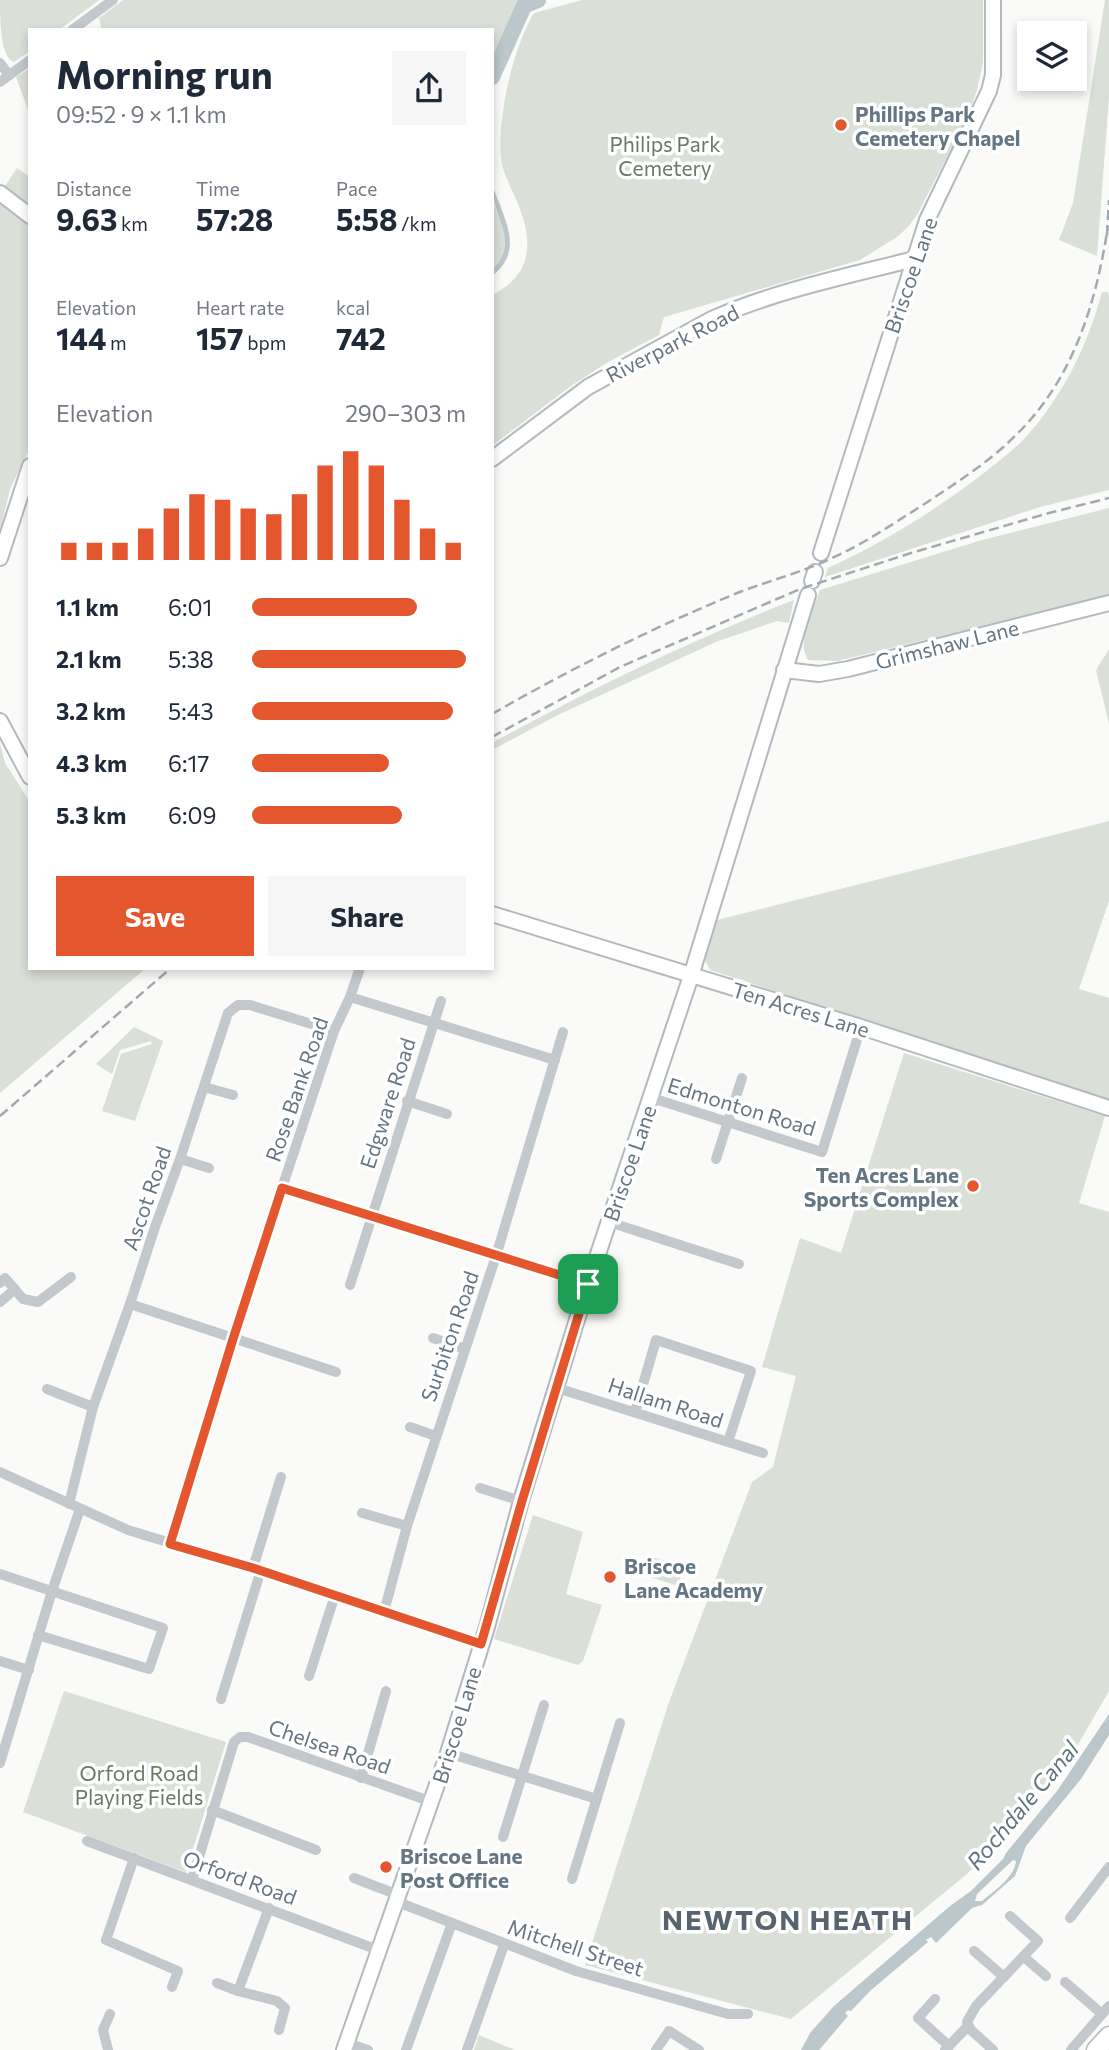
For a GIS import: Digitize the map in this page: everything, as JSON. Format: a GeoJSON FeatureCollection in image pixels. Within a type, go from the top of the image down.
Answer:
{"type":"FeatureCollection","features":[{"type":"Feature","properties":{"kind":"highway"},"geometry":{"type":"LineString","coordinates":[[1096,2050],[1109,2036]]}},
{"type":"Feature","properties":{"kind":"street"},"geometry":{"type":"LineString","coordinates":[[75,28],[113,0]]}},
{"type":"Feature","properties":{"kind":"street","name":"Briscoe Lane"},"geometry":{"type":"LineString","coordinates":[[821,553],[928,220],[989,91],[993,75],[993,0]]}},
{"type":"Feature","properties":{"kind":"street"},"geometry":{"type":"LineString","coordinates":[[0,82],[28,61]]}},
{"type":"Feature","properties":{"kind":"street"},"geometry":{"type":"LineString","coordinates":[[0,63],[9,75]]}},
{"type":"Feature","properties":{"kind":"street"},"geometry":{"type":"LineString","coordinates":[[0,193],[28,214]]}},
{"type":"Feature","properties":{"kind":"street","name":"Riverpark Road"},"geometry":{"type":"LineString","coordinates":[[494,457],[587,387],[722,315],[772,298],[914,259]]}},
{"type":"Feature","properties":{"kind":"street"},"geometry":{"type":"LineString","coordinates":[[0,558],[28,472]]}},
{"type":"Feature","properties":{"kind":"street","name":"Briscoe Lane"},"geometry":{"type":"LineString","coordinates":[[346,2046],[448,1753],[588,1284],[691,976],[812,583]]}},
{"type":"Feature","properties":{"kind":"street","name":"Grimshaw Lane"},"geometry":{"type":"LineString","coordinates":[[784,670],[819,674],[848,669],[1109,603]]}},
{"type":"Feature","properties":{"kind":"street"},"geometry":{"type":"LineString","coordinates":[[0,721],[28,773]]}},
{"type":"Feature","properties":{"kind":"street","name":"Ten Acres Lane"},"geometry":{"type":"LineString","coordinates":[[494,915],[861,1027],[1109,1108]]}},
{"type":"Feature","properties":{"kind":"street","name":"Rose Bank Road"},"geometry":{"type":"LineString","coordinates":[[170,1544],[282,1188],[334,1031],[359,970]]}},
{"type":"Feature","properties":{"kind":"street"},"geometry":{"type":"LineString","coordinates":[[350,997],[555,1060]]}},
{"type":"Feature","properties":{"kind":"street","name":"Edgware Road"},"geometry":{"type":"LineString","coordinates":[[350,1285],[441,1001]]}},
{"type":"Feature","properties":{"kind":"street","name":"Ascot Road"},"geometry":{"type":"LineString","coordinates":[[69,1504],[93,1407],[228,1013],[238,1005],[250,1004],[334,1031]]}},
{"type":"Feature","properties":{"kind":"street","name":"Edmonton Road"},"geometry":{"type":"LineString","coordinates":[[652,1098],[822,1152],[861,1027]]}},
{"type":"Feature","properties":{"kind":"street","name":"Surbiton Road"},"geometry":{"type":"LineString","coordinates":[[384,1612],[407,1526],[496,1256],[564,1032]]}},
{"type":"Feature","properties":{"kind":"street"},"geometry":{"type":"LineString","coordinates":[[716,1159],[742,1078]]}},
{"type":"Feature","properties":{"kind":"street"},"geometry":{"type":"LineString","coordinates":[[204,1087],[233,1095]]}},
{"type":"Feature","properties":{"kind":"street"},"geometry":{"type":"LineString","coordinates":[[407,1101],[447,1114]]}},
{"type":"Feature","properties":{"kind":"street"},"geometry":{"type":"LineString","coordinates":[[180,1159],[209,1168]]}},
{"type":"Feature","properties":{"kind":"street"},"geometry":{"type":"LineString","coordinates":[[282,1188],[588,1284]]}},
{"type":"Feature","properties":{"kind":"street"},"geometry":{"type":"LineString","coordinates":[[609,1222],[739,1264]]}},
{"type":"Feature","properties":{"kind":"street"},"geometry":{"type":"LineString","coordinates":[[0,1283],[5,1278],[23,1299],[38,1302],[71,1277]]}},
{"type":"Feature","properties":{"kind":"street"},"geometry":{"type":"LineString","coordinates":[[0,1302],[15,1289]]}},
{"type":"Feature","properties":{"kind":"street"},"geometry":{"type":"LineString","coordinates":[[130,1304],[335,1372]]}},
{"type":"Feature","properties":{"kind":"street"},"geometry":{"type":"LineString","coordinates":[[433,1338],[465,1349]]}},
{"type":"Feature","properties":{"kind":"street"},"geometry":{"type":"LineString","coordinates":[[635,1412],[656,1340],[751,1371],[729,1442]]}},
{"type":"Feature","properties":{"kind":"street","name":"Hallam Road"},"geometry":{"type":"LineString","coordinates":[[558,1388],[764,1453]]}},
{"type":"Feature","properties":{"kind":"street"},"geometry":{"type":"LineString","coordinates":[[47,1389],[93,1407]]}},
{"type":"Feature","properties":{"kind":"street"},"geometry":{"type":"LineString","coordinates":[[410,1427],[436,1436]]}},
{"type":"Feature","properties":{"kind":"street"},"geometry":{"type":"LineString","coordinates":[[0,1472],[128,1530],[257,1569],[481,1644]]}},
{"type":"Feature","properties":{"kind":"street"},"geometry":{"type":"LineString","coordinates":[[221,1699],[281,1477]]}},
{"type":"Feature","properties":{"kind":"street"},"geometry":{"type":"LineString","coordinates":[[480,1488],[522,1501]]}},
{"type":"Feature","properties":{"kind":"street"},"geometry":{"type":"LineString","coordinates":[[0,1763],[38,1635],[80,1509]]}},
{"type":"Feature","properties":{"kind":"street"},"geometry":{"type":"LineString","coordinates":[[362,1513],[407,1526]]}},
{"type":"Feature","properties":{"kind":"street"},"geometry":{"type":"LineString","coordinates":[[0,1574],[163,1628],[149,1669],[38,1635]]}},
{"type":"Feature","properties":{"kind":"street"},"geometry":{"type":"LineString","coordinates":[[309,1676],[335,1595]]}},
{"type":"Feature","properties":{"kind":"street"},"geometry":{"type":"LineString","coordinates":[[0,1661],[29,1670]]}},
{"type":"Feature","properties":{"kind":"street"},"geometry":{"type":"LineString","coordinates":[[362,1778],[386,1690]]}},
{"type":"Feature","properties":{"kind":"street"},"geometry":{"type":"LineString","coordinates":[[503,1837],[544,1705]]}},
{"type":"Feature","properties":{"kind":"street"},"geometry":{"type":"LineString","coordinates":[[572,1879],[620,1723]]}},
{"type":"Feature","properties":{"kind":"street","name":"Chelsea Road"},"geometry":{"type":"LineString","coordinates":[[192,1880],[234,1742],[240,1737],[248,1737],[432,1802]]}},
{"type":"Feature","properties":{"kind":"street"},"geometry":{"type":"LineString","coordinates":[[448,1753],[597,1799]]}},
{"type":"Feature","properties":{"kind":"street"},"geometry":{"type":"LineString","coordinates":[[212,1810],[316,1850]]}},
{"type":"Feature","properties":{"kind":"street","name":"Orford Road"},"geometry":{"type":"LineString","coordinates":[[87,1841],[378,1950]]}},
{"type":"Feature","properties":{"kind":"street"},"geometry":{"type":"LineString","coordinates":[[134,1858],[106,1940],[178,1971],[172,1987]]}},
{"type":"Feature","properties":{"kind":"street"},"geometry":{"type":"LineString","coordinates":[[1070,1918],[1109,1867]]}},
{"type":"Feature","properties":{"kind":"street","name":"Mitchell Street"},"geometry":{"type":"LineString","coordinates":[[354,1878],[504,1945],[576,1971],[728,2014],[748,2014]]}},
{"type":"Feature","properties":{"kind":"street"},"geometry":{"type":"LineString","coordinates":[[238,1991],[269,1908]]}},
{"type":"Feature","properties":{"kind":"street"},"geometry":{"type":"LineString","coordinates":[[934,1999],[918,2018],[947,2048],[968,2026],[967,2022],[976,2006],[1038,1941],[1010,1916]]}},
{"type":"Feature","properties":{"kind":"street"},"geometry":{"type":"LineString","coordinates":[[406,2050],[452,1923]]}},
{"type":"Feature","properties":{"kind":"street"},"geometry":{"type":"LineString","coordinates":[[467,2050],[504,1945]]}},
{"type":"Feature","properties":{"kind":"street"},"geometry":{"type":"LineString","coordinates":[[974,1951],[1004,1977]]}},
{"type":"Feature","properties":{"kind":"street"},"geometry":{"type":"LineString","coordinates":[[1024,1957],[1046,1976]]}},
{"type":"Feature","properties":{"kind":"street"},"geometry":{"type":"LineString","coordinates":[[1065,1982],[1105,2010],[1071,2050]]}},
{"type":"Feature","properties":{"kind":"street"},"geometry":{"type":"LineString","coordinates":[[217,1983],[277,2001],[285,2008],[279,2030]]}},
{"type":"Feature","properties":{"kind":"street"},"geometry":{"type":"LineString","coordinates":[[110,2014],[103,2030],[108,2048],[118,2050]]}},
{"type":"Feature","properties":{"kind":"street"},"geometry":{"type":"LineString","coordinates":[[968,2026],[993,2050]]}},
{"type":"Feature","properties":{"kind":"street"},"geometry":{"type":"LineString","coordinates":[[656,2050],[669,2031],[699,2050]]}},
{"type":"Feature","properties":{"kind":"street"},"geometry":{"type":"LineString","coordinates":[[346,2046],[368,2050]]}},
{"type":"Feature","properties":{"kind":"green space"},"geometry":{"type":"Polygon","coordinates":[[[0,0],[99,0],[62,28],[28,28],[28,52],[14,62],[9,59],[3,45],[0,0]]]}},
{"type":"Feature","properties":{"kind":"green space"},"geometry":{"type":"Polygon","coordinates":[[[123,0],[535,0],[523,5],[494,70],[494,28],[102,28],[99,18],[123,0]]]}},
{"type":"Feature","properties":{"kind":"green space","name":"Philips Park Cemetery"},"geometry":{"type":"Polygon","coordinates":[[[582,0],[983,0],[983,63],[967,118],[917,215],[897,237],[860,260],[664,317],[659,335],[608,362],[571,386],[494,444],[494,294],[515,278],[522,268],[527,245],[523,218],[502,164],[501,129],[513,65],[526,27],[534,13],[582,0]]]}},
{"type":"Feature","properties":{"kind":"green space"},"geometry":{"type":"Polygon","coordinates":[[[1105,0],[1109,0],[1109,97],[1097,256],[1059,240],[1073,203],[1105,0]]]}},
{"type":"Feature","properties":{"kind":"green space"},"geometry":{"type":"Polygon","coordinates":[[[28,69],[28,110],[16,77],[28,69]]]}},
{"type":"Feature","properties":{"kind":"green space"},"geometry":{"type":"Polygon","coordinates":[[[17,168],[28,176],[28,203],[5,186],[17,168]]]}},
{"type":"Feature","properties":{"kind":"green space"},"geometry":{"type":"Polygon","coordinates":[[[0,203],[28,224],[28,452],[10,489],[0,531],[0,203]]]}},
{"type":"Feature","properties":{"kind":"green space"},"geometry":{"type":"Polygon","coordinates":[[[494,204],[505,244],[494,267],[494,204]]]}},
{"type":"Feature","properties":{"kind":"green space"},"geometry":{"type":"Polygon","coordinates":[[[1102,292],[1108,292],[1109,297],[1109,490],[1040,507],[825,577],[828,568],[889,537],[947,500],[1025,438],[1051,405],[1072,370],[1089,332],[1102,292]]]}},
{"type":"Feature","properties":{"kind":"green space"},"geometry":{"type":"Polygon","coordinates":[[[1109,508],[1109,596],[837,661],[808,660],[805,635],[820,590],[982,540],[1109,508]]]}},
{"type":"Feature","properties":{"kind":"green space"},"geometry":{"type":"Polygon","coordinates":[[[794,600],[789,623],[777,621],[718,641],[558,715],[494,749],[494,742],[535,720],[718,631],[794,600]]]}},
{"type":"Feature","properties":{"kind":"green space"},"geometry":{"type":"Polygon","coordinates":[[[1109,649],[1109,724],[1096,670],[1109,649]]]}},
{"type":"Feature","properties":{"kind":"green space"},"geometry":{"type":"Polygon","coordinates":[[[0,744],[5,763],[28,799],[28,970],[144,970],[0,1093],[0,744]]]}},
{"type":"Feature","properties":{"kind":"green space"},"geometry":{"type":"Polygon","coordinates":[[[1109,821],[1109,901],[1079,989],[1109,998],[1109,1102],[710,970],[704,958],[717,920],[1109,821]]]}},
{"type":"Feature","properties":{"kind":"green space"},"geometry":{"type":"Polygon","coordinates":[[[134,1027],[163,1041],[135,1121],[102,1111],[121,1054],[152,1044],[151,1041],[120,1050],[112,1074],[96,1064],[134,1027]]]}},
{"type":"Feature","properties":{"kind":"green space"},"geometry":{"type":"Polygon","coordinates":[[[904,1053],[1105,1116],[1079,1203],[1109,1212],[1109,1691],[1076,1748],[1006,1834],[967,1874],[791,2019],[585,1965],[669,1702],[752,1482],[773,1467],[796,1376],[762,1367],[800,1238],[841,1253],[904,1053]]]}},
{"type":"Feature","properties":{"kind":"green space"},"geometry":{"type":"Polygon","coordinates":[[[533,1515],[583,1532],[566,1594],[602,1605],[583,1661],[578,1665],[494,1639],[533,1515]]]}},
{"type":"Feature","properties":{"kind":"green space"},"geometry":{"type":"Polygon","coordinates":[[[650,1556],[684,1567],[678,1586],[644,1575],[650,1556]]]}},
{"type":"Feature","properties":{"kind":"green space","name":"Orford Road Playing Fields"},"geometry":{"type":"Polygon","coordinates":[[[64,1691],[226,1742],[186,1872],[23,1812],[64,1691]]]}},
{"type":"Feature","properties":{"kind":"green space"},"geometry":{"type":"Polygon","coordinates":[[[479,2035],[515,2050],[474,2050],[479,2035]]]}},
{"type":"Feature","properties":{"kind":"shaded area"},"geometry":{"type":"Polygon","coordinates":[[[494,189],[506,221],[510,244],[508,255],[494,274],[494,267],[504,249],[503,229],[494,199],[494,189]]]}},
{"type":"Feature","properties":{"kind":"shaded area"},"geometry":{"type":"Polygon","coordinates":[[[1109,1714],[1109,1735],[1081,1779],[1026,1846],[1015,1876],[982,1905],[972,1908],[936,1943],[931,1937],[926,1940],[928,1942],[870,1991],[851,2011],[845,2013],[848,2016],[819,2050],[801,2050],[810,2033],[834,2006],[971,1891],[1003,1859],[1057,1791],[1109,1714]],[[1013,1860],[977,1894],[975,1901],[982,1901],[1003,1883],[1012,1873],[1016,1861],[1013,1860]]]}},
{"type":"Feature","properties":{"kind":"waterway"},"geometry":{"type":"LineString","coordinates":[[494,73],[524,6],[538,0]]}},
{"type":"Feature","properties":{"kind":"railway"},"geometry":{"type":"LineString","coordinates":[[1107,235],[1109,200]]}},
{"type":"Feature","properties":{"kind":"railway"},"geometry":{"type":"LineString","coordinates":[[494,713],[580,666],[669,623],[742,591],[843,553],[926,503],[994,455],[1035,414],[1067,366],[1089,312],[1108,226]]}},
{"type":"Feature","properties":{"kind":"railway"},"geometry":{"type":"LineString","coordinates":[[494,736],[620,667],[800,589],[911,553],[1109,498]]}},
{"type":"Feature","properties":{"kind":"railway"},"geometry":{"type":"LineString","coordinates":[[0,1116],[169,970]]}},
{"type":"Feature","properties":{"kind":"place","name":"Phillips Park Cemetery Chapel"},"geometry":{"type":"Point","coordinates":[841,125]}},
{"type":"Feature","properties":{"kind":"place","name":"Ten Acres Lane Sports Complex"},"geometry":{"type":"Point","coordinates":[973,1186]}},
{"type":"Feature","properties":{"kind":"place","name":"Briscoe Lane Academy"},"geometry":{"type":"Point","coordinates":[610,1577]}},
{"type":"Feature","properties":{"kind":"place","name":"Briscoe Lane Post Office"},"geometry":{"type":"Point","coordinates":[386,1867]}},
{"type":"Feature","properties":{"kind":"district","name":"NEWTON HEATH"},"geometry":{"type":"Point","coordinates":[788,1919]}},
{"type":"Feature","properties":{"kind":"route"},"geometry":{"type":"LineString","coordinates":[[282,1188],[588,1284],[481,1644],[253,1568],[170,1544],[282,1188]]}},
{"type":"Feature","properties":{"kind":"water label","name":"Rochdale Canal"},"geometry":{"type":"Point","coordinates":[1022,1805]}}]}
